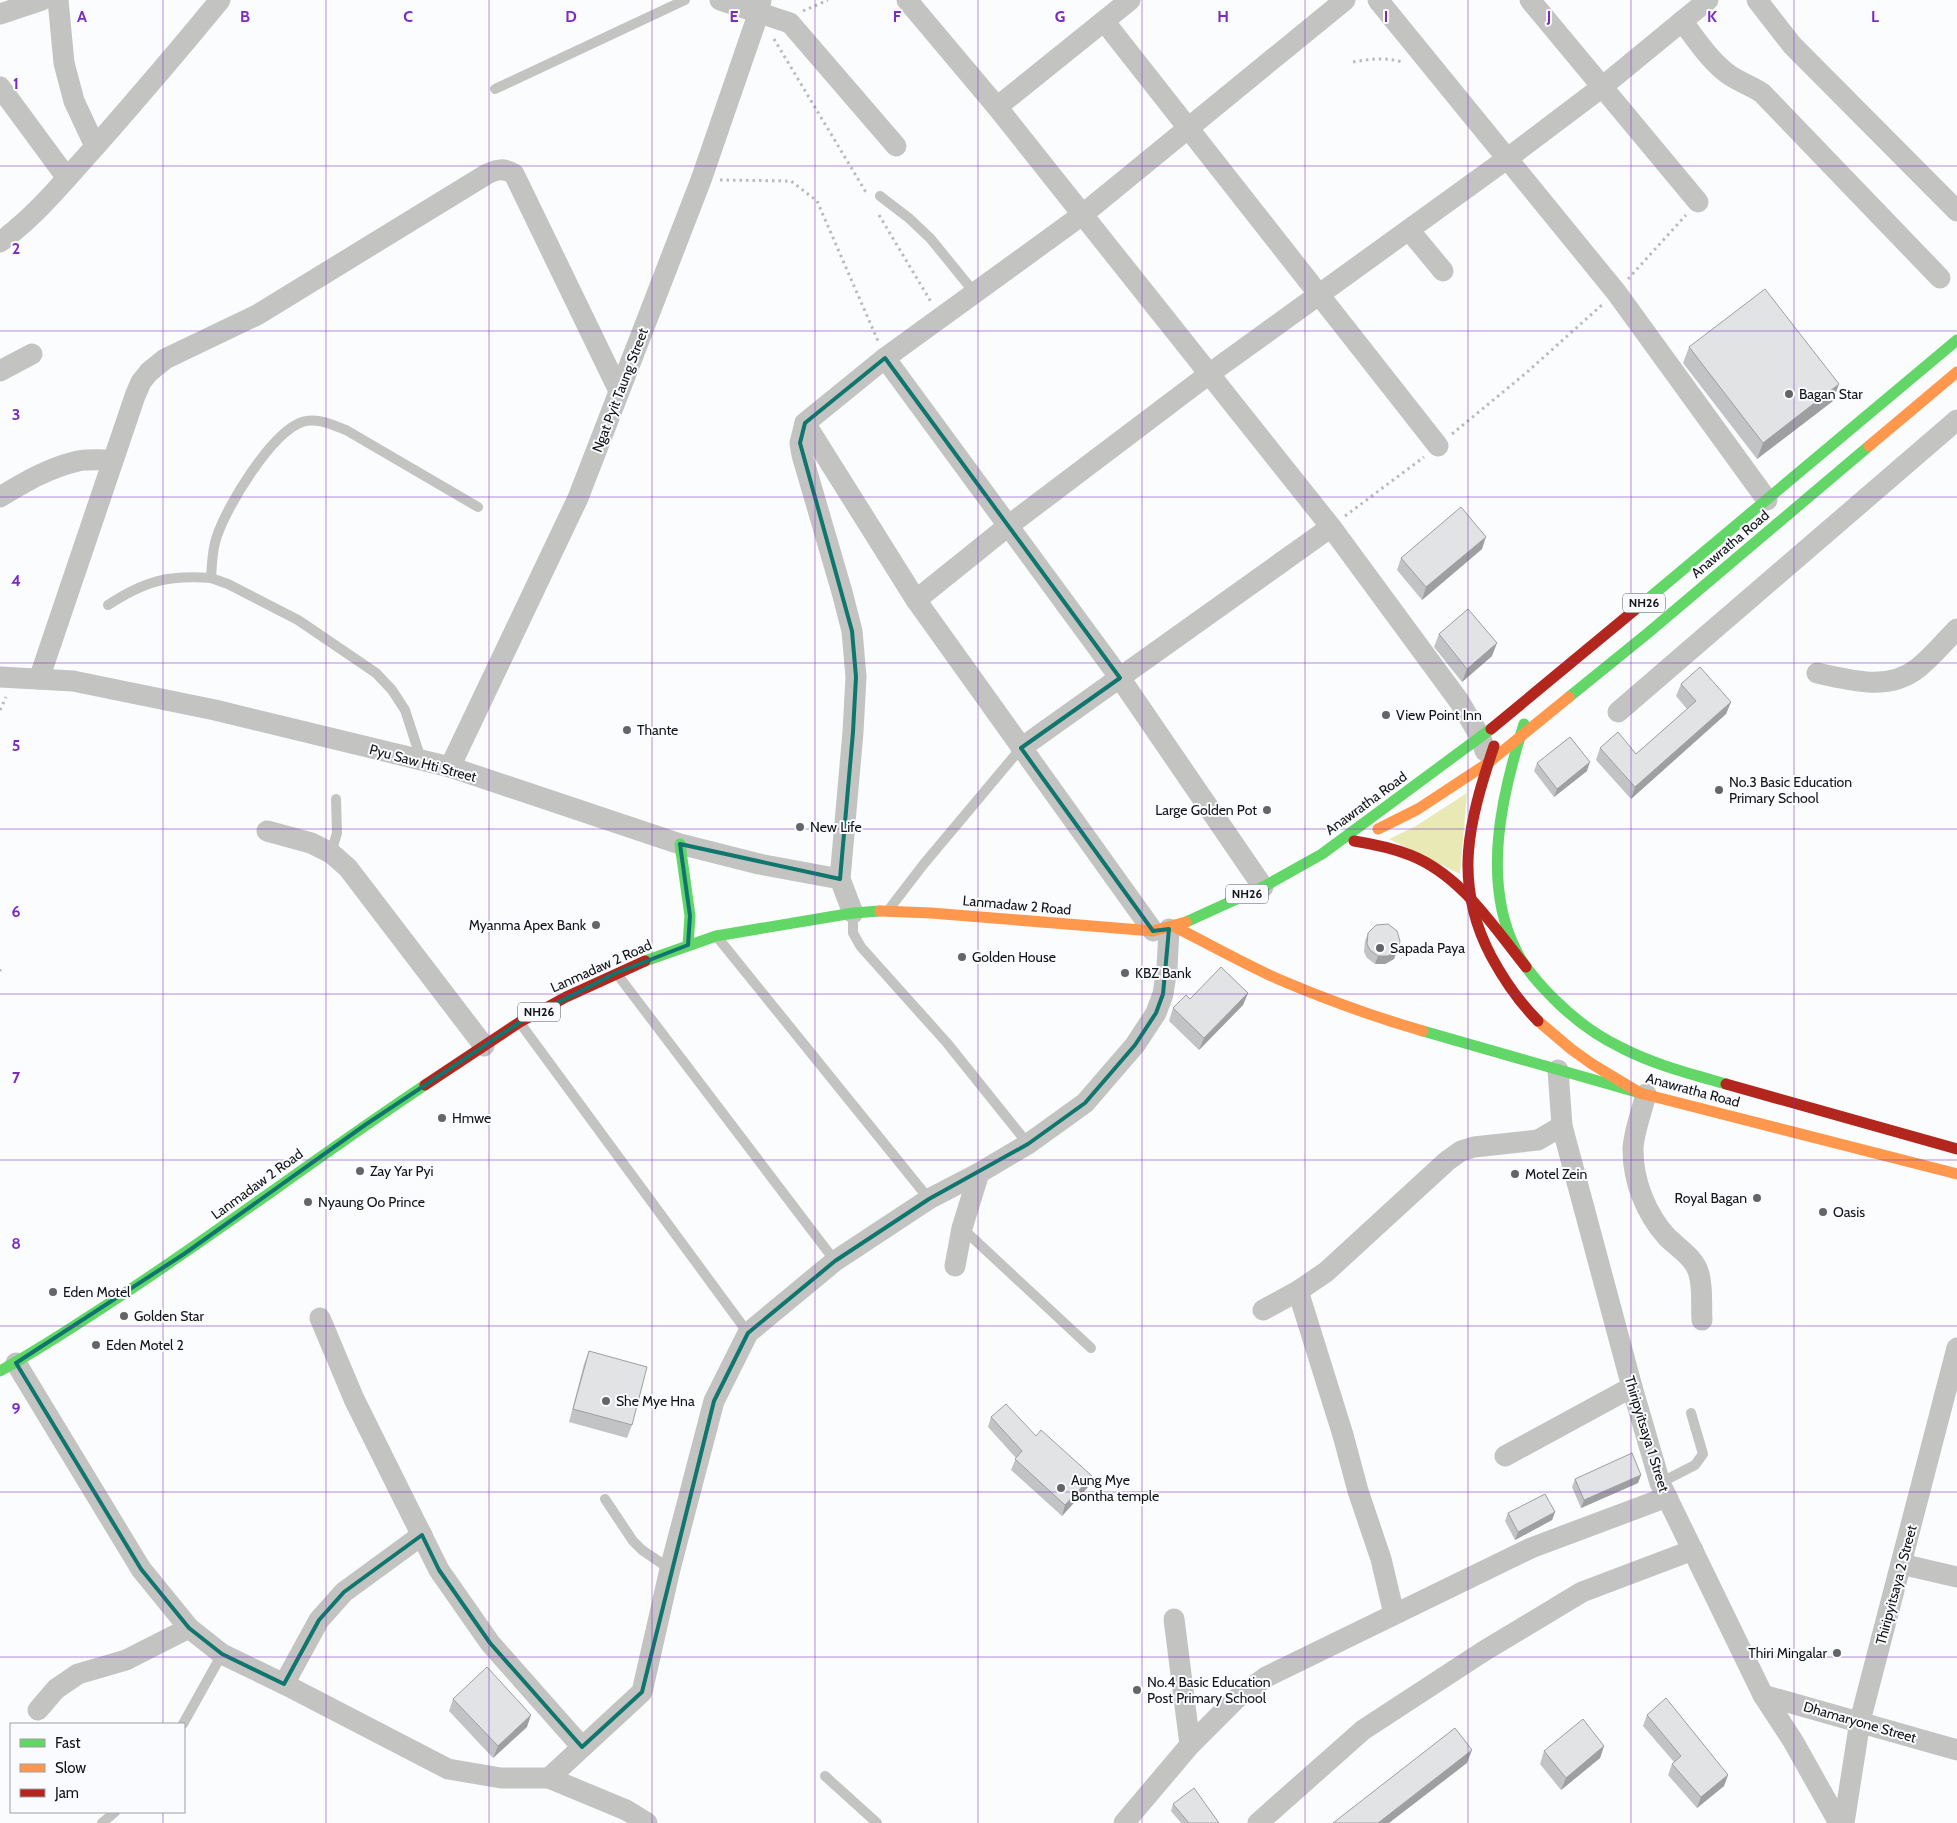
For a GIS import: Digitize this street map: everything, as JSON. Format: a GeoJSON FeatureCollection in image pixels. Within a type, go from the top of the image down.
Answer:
{"type":"FeatureCollection","features":[{"type":"Feature","properties":{"kind":"main road","name":"Anawratha Road"},"geometry":{"type":"LineString","coordinates":[[1322,854],[1507,717],[1957,340]]}},
{"type":"Feature","properties":{"kind":"main road","name":"Anawratha Road"},"geometry":{"type":"LineString","coordinates":[[1322,854],[1354,841],[1418,809],[1488,763],[1648,633],[1957,372]]}},
{"type":"Feature","properties":{"kind":"main road","name":"Anawratha Road"},"geometry":{"type":"LineString","coordinates":[[1534,694],[1508,781],[1500,825],[1499,885],[1503,915],[1513,944],[1526,967],[1548,994],[1575,1019],[1608,1041],[1661,1065],[1957,1149]]}},
{"type":"Feature","properties":{"kind":"main road","name":"Anawratha Road"},"geometry":{"type":"LineString","coordinates":[[1507,717],[1488,763],[1470,841],[1467,873],[1469,898],[1474,917],[1487,949],[1502,977],[1518,1000],[1540,1024],[1572,1051],[1601,1071],[1643,1093],[1957,1174]]}},
{"type":"Feature","properties":{"kind":"main road"},"geometry":{"type":"LineString","coordinates":[[1354,841],[1390,846],[1439,869],[1469,898],[1526,967]]}},
{"type":"Feature","properties":{"kind":"main road"},"geometry":{"type":"LineString","coordinates":[[680,844],[690,916],[688,946]]}},
{"type":"Feature","properties":{"kind":"main road","name":"NH26"},"geometry":{"type":"LineString","coordinates":[[1165,929],[1263,887],[1322,854]]}},
{"type":"Feature","properties":{"kind":"main road","name":"Lanmadaw 2 Road"},"geometry":{"type":"LineString","coordinates":[[8,1367],[37,1351],[184,1254],[364,1125],[520,1022],[616,973],[716,936],[852,913],[888,911],[931,913],[1165,929]]}},
{"type":"Feature","properties":{"kind":"main road"},"geometry":{"type":"LineString","coordinates":[[1165,929],[1277,978],[1391,1022],[1643,1093]]}},
{"type":"Feature","properties":{"kind":"street"},"geometry":{"type":"LineString","coordinates":[[0,14],[42,0]]}},
{"type":"Feature","properties":{"kind":"street"},"geometry":{"type":"LineString","coordinates":[[58,0],[67,72],[74,101],[95,146]]}},
{"type":"Feature","properties":{"kind":"street"},"geometry":{"type":"LineString","coordinates":[[0,242],[39,209],[168,64],[220,0]]}},
{"type":"Feature","properties":{"kind":"street"},"geometry":{"type":"LineString","coordinates":[[720,0],[760,6],[790,23],[896,146]]}},
{"type":"Feature","properties":{"kind":"street"},"geometry":{"type":"LineString","coordinates":[[907,0],[997,107],[1331,527],[1459,701],[1481,738],[1488,763]]}},
{"type":"Feature","properties":{"kind":"street"},"geometry":{"type":"LineString","coordinates":[[997,107],[1130,0]]}},
{"type":"Feature","properties":{"kind":"street"},"geometry":{"type":"LineString","coordinates":[[852,913],[840,880],[856,676],[852,631],[802,455],[800,442],[805,423],[885,358],[1082,215],[1345,0]]}},
{"type":"Feature","properties":{"kind":"street"},"geometry":{"type":"LineString","coordinates":[[1378,0],[1616,292],[1768,500]]}},
{"type":"Feature","properties":{"kind":"street"},"geometry":{"type":"LineString","coordinates":[[1530,0],[1698,202]]}},
{"type":"Feature","properties":{"kind":"street"},"geometry":{"type":"LineString","coordinates":[[916,600],[1008,526],[1209,374],[1508,158],[1602,87],[1685,12],[1708,0]]}},
{"type":"Feature","properties":{"kind":"street"},"geometry":{"type":"LineString","coordinates":[[1757,0],[1792,45],[1957,211]]}},
{"type":"Feature","properties":{"kind":"street","name":"Ngat Pyit Taung Street"},"geometry":{"type":"LineString","coordinates":[[450,768],[578,498],[701,180],[760,6]]}},
{"type":"Feature","properties":{"kind":"street"},"geometry":{"type":"LineString","coordinates":[[1685,12],[1706,51],[1728,74],[1762,93],[1940,278]]}},
{"type":"Feature","properties":{"kind":"street"},"geometry":{"type":"LineString","coordinates":[[1104,21],[1438,446]]}},
{"type":"Feature","properties":{"kind":"street"},"geometry":{"type":"LineString","coordinates":[[0,87],[67,178]]}},
{"type":"Feature","properties":{"kind":"street"},"geometry":{"type":"LineString","coordinates":[[39,679],[113,460],[141,382],[149,372],[165,359],[257,315],[487,174],[498,169],[505,169],[514,174],[619,391]]}},
{"type":"Feature","properties":{"kind":"street"},"geometry":{"type":"LineString","coordinates":[[1409,230],[1443,271]]}},
{"type":"Feature","properties":{"kind":"street"},"geometry":{"type":"LineString","coordinates":[[0,371],[32,354]]}},
{"type":"Feature","properties":{"kind":"street"},"geometry":{"type":"LineString","coordinates":[[885,358],[1120,678],[1263,887]]}},
{"type":"Feature","properties":{"kind":"street"},"geometry":{"type":"LineString","coordinates":[[1618,712],[1957,420]]}},
{"type":"Feature","properties":{"kind":"street"},"geometry":{"type":"LineString","coordinates":[[549,1778],[642,1692],[670,1569],[714,1401],[748,1333],[835,1261],[929,1199],[979,1173],[1028,1144],[1085,1103],[1135,1045],[1156,1013],[1163,994],[1167,968],[1165,929],[1021,748],[916,600],[805,423]]}},
{"type":"Feature","properties":{"kind":"street"},"geometry":{"type":"LineString","coordinates":[[0,497],[39,474],[55,468],[80,461],[113,460]]}},
{"type":"Feature","properties":{"kind":"street"},"geometry":{"type":"LineString","coordinates":[[1021,748],[1331,527]]}},
{"type":"Feature","properties":{"kind":"street"},"geometry":{"type":"LineString","coordinates":[[1816,673],[1866,683],[1891,682],[1917,669],[1957,629]]}},
{"type":"Feature","properties":{"kind":"street","name":"Pyu Saw Hti Street"},"geometry":{"type":"LineString","coordinates":[[0,677],[73,681],[215,710],[450,768],[680,844],[759,864],[840,880]]}},
{"type":"Feature","properties":{"kind":"street"},"geometry":{"type":"LineString","coordinates":[[267,831],[312,843],[331,853],[348,868],[484,1046]]}},
{"type":"Feature","properties":{"kind":"street","name":"Thiripyitsaya 1 Street"},"geometry":{"type":"LineString","coordinates":[[1558,1070],[1562,1126],[1632,1387],[1664,1490],[1763,1695],[1793,1741],[1839,1823]]}},
{"type":"Feature","properties":{"kind":"street"},"geometry":{"type":"LineString","coordinates":[[1643,1093],[1633,1149],[1637,1182],[1653,1220],[1696,1267],[1699,1274],[1702,1320]]}},
{"type":"Feature","properties":{"kind":"street"},"geometry":{"type":"LineString","coordinates":[[1263,1310],[1298,1291],[1326,1272],[1447,1161],[1461,1151],[1474,1147],[1538,1140],[1562,1126]]}},
{"type":"Feature","properties":{"kind":"street"},"geometry":{"type":"LineString","coordinates":[[955,1266],[962,1228],[979,1173]]}},
{"type":"Feature","properties":{"kind":"street"},"geometry":{"type":"LineString","coordinates":[[1298,1291],[1341,1426],[1358,1490],[1381,1559],[1394,1614]]}},
{"type":"Feature","properties":{"kind":"street"},"geometry":{"type":"LineString","coordinates":[[320,1318],[354,1399],[439,1570],[490,1643],[582,1747]]}},
{"type":"Feature","properties":{"kind":"street","name":"Thiripyitsaya 2 Street"},"geometry":{"type":"LineString","coordinates":[[1844,1823],[1860,1721],[1901,1564],[1949,1415],[1957,1348]]}},
{"type":"Feature","properties":{"kind":"street"},"geometry":{"type":"LineString","coordinates":[[8,1367],[141,1569],[189,1628],[222,1654],[448,1769],[500,1778],[549,1778],[626,1810],[647,1823]]}},
{"type":"Feature","properties":{"kind":"street"},"geometry":{"type":"LineString","coordinates":[[1505,1456],[1632,1387]]}},
{"type":"Feature","properties":{"kind":"street"},"geometry":{"type":"LineString","coordinates":[[1124,1823],[1190,1745],[1236,1698],[1266,1677],[1531,1548],[1664,1490]]}},
{"type":"Feature","properties":{"kind":"street"},"geometry":{"type":"LineString","coordinates":[[284,1684],[319,1620],[344,1592],[422,1535]]}},
{"type":"Feature","properties":{"kind":"street"},"geometry":{"type":"LineString","coordinates":[[1258,1823],[1363,1730],[1484,1651],[1582,1592],[1693,1550]]}},
{"type":"Feature","properties":{"kind":"street"},"geometry":{"type":"LineString","coordinates":[[1901,1564],[1957,1577]]}},
{"type":"Feature","properties":{"kind":"street"},"geometry":{"type":"LineString","coordinates":[[1174,1619],[1190,1745]]}},
{"type":"Feature","properties":{"kind":"street"},"geometry":{"type":"LineString","coordinates":[[38,1710],[56,1689],[78,1674],[126,1660],[189,1628]]}},
{"type":"Feature","properties":{"kind":"street","name":"Dhamaryone Street"},"geometry":{"type":"LineString","coordinates":[[1763,1695],[1957,1750]]}},
{"type":"Feature","properties":{"kind":"lane"},"geometry":{"type":"LineString","coordinates":[[495,89],[685,0]]}},
{"type":"Feature","properties":{"kind":"lane"},"geometry":{"type":"LineString","coordinates":[[875,197],[910,219],[930,238],[974,292]]}},
{"type":"Feature","properties":{"kind":"lane"},"geometry":{"type":"LineString","coordinates":[[211,578],[216,538],[227,512],[255,467],[286,432],[303,421],[323,421],[346,430],[478,507]]}},
{"type":"Feature","properties":{"kind":"lane"},"geometry":{"type":"LineString","coordinates":[[108,605],[128,592],[163,578],[184,576],[211,578],[228,584],[298,620],[376,673],[392,690],[405,710],[421,760]]}},
{"type":"Feature","properties":{"kind":"lane"},"geometry":{"type":"LineString","coordinates":[[888,911],[1021,748]]}},
{"type":"Feature","properties":{"kind":"lane"},"geometry":{"type":"LineString","coordinates":[[331,853],[337,833],[336,799]]}},
{"type":"Feature","properties":{"kind":"lane"},"geometry":{"type":"LineString","coordinates":[[852,913],[853,933],[861,947],[947,1043],[1028,1144]]}},
{"type":"Feature","properties":{"kind":"lane"},"geometry":{"type":"LineString","coordinates":[[716,936],[929,1199]]}},
{"type":"Feature","properties":{"kind":"lane"},"geometry":{"type":"LineString","coordinates":[[616,973],[835,1261]]}},
{"type":"Feature","properties":{"kind":"lane"},"geometry":{"type":"LineString","coordinates":[[520,1022],[748,1333]]}},
{"type":"Feature","properties":{"kind":"lane"},"geometry":{"type":"LineString","coordinates":[[962,1228],[1091,1348]]}},
{"type":"Feature","properties":{"kind":"lane"},"geometry":{"type":"LineString","coordinates":[[1664,1490],[1695,1465],[1703,1454],[1691,1413]]}},
{"type":"Feature","properties":{"kind":"lane"},"geometry":{"type":"LineString","coordinates":[[605,1499],[633,1541],[642,1550],[670,1569]]}},
{"type":"Feature","properties":{"kind":"lane"},"geometry":{"type":"LineString","coordinates":[[184,1723],[222,1654]]}},
{"type":"Feature","properties":{"kind":"lane"},"geometry":{"type":"LineString","coordinates":[[825,1776],[877,1823]]}},
{"type":"Feature","properties":{"kind":"lane"},"geometry":{"type":"LineString","coordinates":[[102,1823],[114,1813]]}},
{"type":"Feature","properties":{"kind":"path"},"geometry":{"type":"LineString","coordinates":[[790,23],[799,13],[828,0]]}},
{"type":"Feature","properties":{"kind":"path"},"geometry":{"type":"LineString","coordinates":[[760,6],[875,197]]}},
{"type":"Feature","properties":{"kind":"path"},"geometry":{"type":"LineString","coordinates":[[1352,62],[1376,58],[1391,59],[1404,63]]}},
{"type":"Feature","properties":{"kind":"path"},"geometry":{"type":"LineString","coordinates":[[701,180],[791,181],[817,201],[885,358]]}},
{"type":"Feature","properties":{"kind":"path"},"geometry":{"type":"LineString","coordinates":[[1331,527],[1438,446],[1526,373],[1616,292],[1698,202]]}},
{"type":"Feature","properties":{"kind":"path"},"geometry":{"type":"LineString","coordinates":[[875,207],[940,317]]}},
{"type":"Feature","properties":{"kind":"highlighted area"},"geometry":{"type":"Polygon","coordinates":[[[885,358],[1120,678],[1021,748],[1153,931],[1169,929],[1163,994],[1156,1013],[1135,1045],[1085,1103],[1028,1144],[929,1199],[835,1261],[748,1333],[714,1401],[642,1692],[582,1747],[490,1643],[439,1570],[422,1535],[344,1592],[319,1620],[284,1684],[222,1654],[189,1628],[141,1569],[16,1363],[184,1254],[365,1125],[520,1022],[616,973],[688,945],[690,916],[680,844],[840,879],[856,677],[852,631],[800,443],[805,423],[885,358]]]}},
{"type":"Feature","properties":{"kind":"green space"},"geometry":{"type":"Polygon","coordinates":[[[1467,793],[1460,874],[1389,839],[1416,826],[1467,793]]]}},
{"type":"Feature","properties":{"kind":"building"},"geometry":{"type":"Polygon","coordinates":[[[1765,289],[1839,384],[1763,443],[1689,347],[1765,289]]]}},
{"type":"Feature","properties":{"kind":"building"},"geometry":{"type":"Polygon","coordinates":[[[1461,507],[1486,537],[1426,587],[1401,558],[1461,507]]]}},
{"type":"Feature","properties":{"kind":"building"},"geometry":{"type":"Polygon","coordinates":[[[1468,609],[1497,643],[1467,669],[1439,634],[1468,609]]]}},
{"type":"Feature","properties":{"kind":"building"},"geometry":{"type":"Polygon","coordinates":[[[1700,667],[1731,702],[1635,787],[1600,748],[1618,732],[1636,754],[1696,701],[1681,684],[1700,667]]]}},
{"type":"Feature","properties":{"kind":"building"},"geometry":{"type":"Polygon","coordinates":[[[1570,737],[1590,762],[1557,789],[1537,763],[1570,737]]]}},
{"type":"Feature","properties":{"kind":"building","name":"Sapada Paya"},"geometry":{"type":"Polygon","coordinates":[[[1388,924],[1397,931],[1400,941],[1399,946],[1397,950],[1388,956],[1378,956],[1370,950],[1367,944],[1368,933],[1376,925],[1388,924]]]}},
{"type":"Feature","properties":{"kind":"building"},"geometry":{"type":"Polygon","coordinates":[[[1221,967],[1248,993],[1204,1038],[1173,1008],[1186,995],[1190,999],[1221,967]]]}},
{"type":"Feature","properties":{"kind":"building"},"geometry":{"type":"Polygon","coordinates":[[[589,1351],[647,1367],[632,1425],[573,1409],[589,1351]]]}},
{"type":"Feature","properties":{"kind":"building"},"geometry":{"type":"Polygon","coordinates":[[[1006,1404],[1036,1436],[1041,1430],[1092,1476],[1065,1505],[1015,1459],[1022,1451],[991,1417],[1006,1404]]]}},
{"type":"Feature","properties":{"kind":"building"},"geometry":{"type":"Polygon","coordinates":[[[1632,1453],[1641,1475],[1584,1500],[1575,1479],[1632,1453]]]}},
{"type":"Feature","properties":{"kind":"building"},"geometry":{"type":"Polygon","coordinates":[[[1545,1494],[1555,1512],[1518,1532],[1508,1513],[1545,1494]]]}},
{"type":"Feature","properties":{"kind":"building"},"geometry":{"type":"Polygon","coordinates":[[[487,1667],[531,1715],[498,1746],[453,1699],[487,1667]]]}},
{"type":"Feature","properties":{"kind":"building"},"geometry":{"type":"Polygon","coordinates":[[[1666,1698],[1728,1775],[1701,1797],[1672,1764],[1681,1756],[1647,1715],[1666,1698]]]}},
{"type":"Feature","properties":{"kind":"building"},"geometry":{"type":"Polygon","coordinates":[[[1583,1719],[1604,1746],[1566,1778],[1544,1751],[1583,1719]]]}},
{"type":"Feature","properties":{"kind":"building"},"geometry":{"type":"Polygon","coordinates":[[[1455,1728],[1472,1750],[1378,1823],[1333,1823],[1455,1728]]]}},
{"type":"Feature","properties":{"kind":"building"},"geometry":{"type":"Polygon","coordinates":[[[1194,1788],[1219,1823],[1189,1823],[1173,1804],[1194,1788]]]}},
{"type":"Feature","properties":{"kind":"traffic: fast"},"geometry":{"type":"LineString","coordinates":[[1648,599],[1957,340]]}},
{"type":"Feature","properties":{"kind":"traffic: fast"},"geometry":{"type":"LineString","coordinates":[[1569,697],[1648,633],[1869,446]]}},
{"type":"Feature","properties":{"kind":"traffic: fast"},"geometry":{"type":"LineString","coordinates":[[1524,724],[1503,808],[1497,866],[1499,895],[1505,923],[1516,950],[1524,964],[1544,989],[1578,1021],[1595,1033],[1647,1059],[1673,1069],[1726,1084]]}},
{"type":"Feature","properties":{"kind":"traffic: fast"},"geometry":{"type":"LineString","coordinates":[[1186,922],[1263,887],[1322,854],[1491,729]]}},
{"type":"Feature","properties":{"kind":"traffic: fast"},"geometry":{"type":"LineString","coordinates":[[680,844],[690,916],[688,945]]}},
{"type":"Feature","properties":{"kind":"traffic: fast"},"geometry":{"type":"LineString","coordinates":[[645,961],[716,936],[853,913],[880,911]]}},
{"type":"Feature","properties":{"kind":"traffic: fast"},"geometry":{"type":"LineString","coordinates":[[1423,1031],[1640,1093]]}},
{"type":"Feature","properties":{"kind":"traffic: fast"},"geometry":{"type":"LineString","coordinates":[[0,1371],[122,1295],[425,1085]]}},
{"type":"Feature","properties":{"kind":"traffic: slow"},"geometry":{"type":"LineString","coordinates":[[1869,446],[1957,372]]}},
{"type":"Feature","properties":{"kind":"traffic: slow"},"geometry":{"type":"LineString","coordinates":[[1378,829],[1418,809],[1488,763],[1569,697]]}},
{"type":"Feature","properties":{"kind":"traffic: slow"},"geometry":{"type":"LineString","coordinates":[[880,911],[931,913],[1153,931],[1186,922]]}},
{"type":"Feature","properties":{"kind":"traffic: slow"},"geometry":{"type":"LineString","coordinates":[[1175,927],[1278,979],[1386,1020],[1423,1031]]}},
{"type":"Feature","properties":{"kind":"traffic: slow"},"geometry":{"type":"LineString","coordinates":[[1538,1021],[1592,1064],[1640,1093],[1957,1174]]}},
{"type":"Feature","properties":{"kind":"traffic: jam"},"geometry":{"type":"LineString","coordinates":[[1491,729],[1648,599]]}},
{"type":"Feature","properties":{"kind":"traffic: jam"},"geometry":{"type":"LineString","coordinates":[[1494,746],[1478,800],[1468,851],[1471,903],[1479,929],[1496,965],[1518,998],[1538,1021]]}},
{"type":"Feature","properties":{"kind":"traffic: jam"},"geometry":{"type":"LineString","coordinates":[[1354,841],[1382,846],[1410,855],[1445,875],[1475,903],[1526,967]]}},
{"type":"Feature","properties":{"kind":"traffic: jam"},"geometry":{"type":"LineString","coordinates":[[425,1085],[520,1022],[566,997],[645,961]]}},
{"type":"Feature","properties":{"kind":"traffic: jam"},"geometry":{"type":"LineString","coordinates":[[1726,1084],[1957,1149]]}},
{"type":"Feature","properties":{"kind":"place","name":"Bagan Star"},"geometry":{"type":"Point","coordinates":[1789,394]}},
{"type":"Feature","properties":{"kind":"place","name":"View Point Inn"},"geometry":{"type":"Point","coordinates":[1386,715]}},
{"type":"Feature","properties":{"kind":"place","name":"Thante"},"geometry":{"type":"Point","coordinates":[627,730]}},
{"type":"Feature","properties":{"kind":"place","name":"No.3 Basic Education Primary School"},"geometry":{"type":"Point","coordinates":[1719,790]}},
{"type":"Feature","properties":{"kind":"place","name":"Large Golden Pot"},"geometry":{"type":"Point","coordinates":[1267,810]}},
{"type":"Feature","properties":{"kind":"place","name":"New Life"},"geometry":{"type":"Point","coordinates":[800,827]}},
{"type":"Feature","properties":{"kind":"place","name":"Myanma Apex Bank"},"geometry":{"type":"Point","coordinates":[596,925]}},
{"type":"Feature","properties":{"kind":"place","name":"Sapada Paya"},"geometry":{"type":"Point","coordinates":[1380,948]}},
{"type":"Feature","properties":{"kind":"place","name":"Golden House"},"geometry":{"type":"Point","coordinates":[962,957]}},
{"type":"Feature","properties":{"kind":"place","name":"KBZ Bank"},"geometry":{"type":"Point","coordinates":[1125,973]}},
{"type":"Feature","properties":{"kind":"place","name":"Hmwe"},"geometry":{"type":"Point","coordinates":[442,1118]}},
{"type":"Feature","properties":{"kind":"place","name":"Zay Yar Pyi"},"geometry":{"type":"Point","coordinates":[360,1171]}},
{"type":"Feature","properties":{"kind":"place","name":"Motel Zein"},"geometry":{"type":"Point","coordinates":[1515,1174]}},
{"type":"Feature","properties":{"kind":"place","name":"Royal Bagan"},"geometry":{"type":"Point","coordinates":[1757,1198]}},
{"type":"Feature","properties":{"kind":"place","name":"Nyaung Oo Prince"},"geometry":{"type":"Point","coordinates":[308,1202]}},
{"type":"Feature","properties":{"kind":"place","name":"Oasis"},"geometry":{"type":"Point","coordinates":[1823,1212]}},
{"type":"Feature","properties":{"kind":"place","name":"Eden Motel"},"geometry":{"type":"Point","coordinates":[53,1292]}},
{"type":"Feature","properties":{"kind":"place","name":"Golden Star"},"geometry":{"type":"Point","coordinates":[124,1316]}},
{"type":"Feature","properties":{"kind":"place","name":"Eden Motel 2"},"geometry":{"type":"Point","coordinates":[96,1345]}},
{"type":"Feature","properties":{"kind":"place","name":"She Mye Hna"},"geometry":{"type":"Point","coordinates":[606,1401]}},
{"type":"Feature","properties":{"kind":"place","name":"Aung Mye Bontha temple"},"geometry":{"type":"Point","coordinates":[1061,1488]}},
{"type":"Feature","properties":{"kind":"place","name":"Thiri Mingalar"},"geometry":{"type":"Point","coordinates":[1837,1653]}},
{"type":"Feature","properties":{"kind":"place","name":"No.4 Basic Education Post Primary School"},"geometry":{"type":"Point","coordinates":[1137,1690]}}]}
